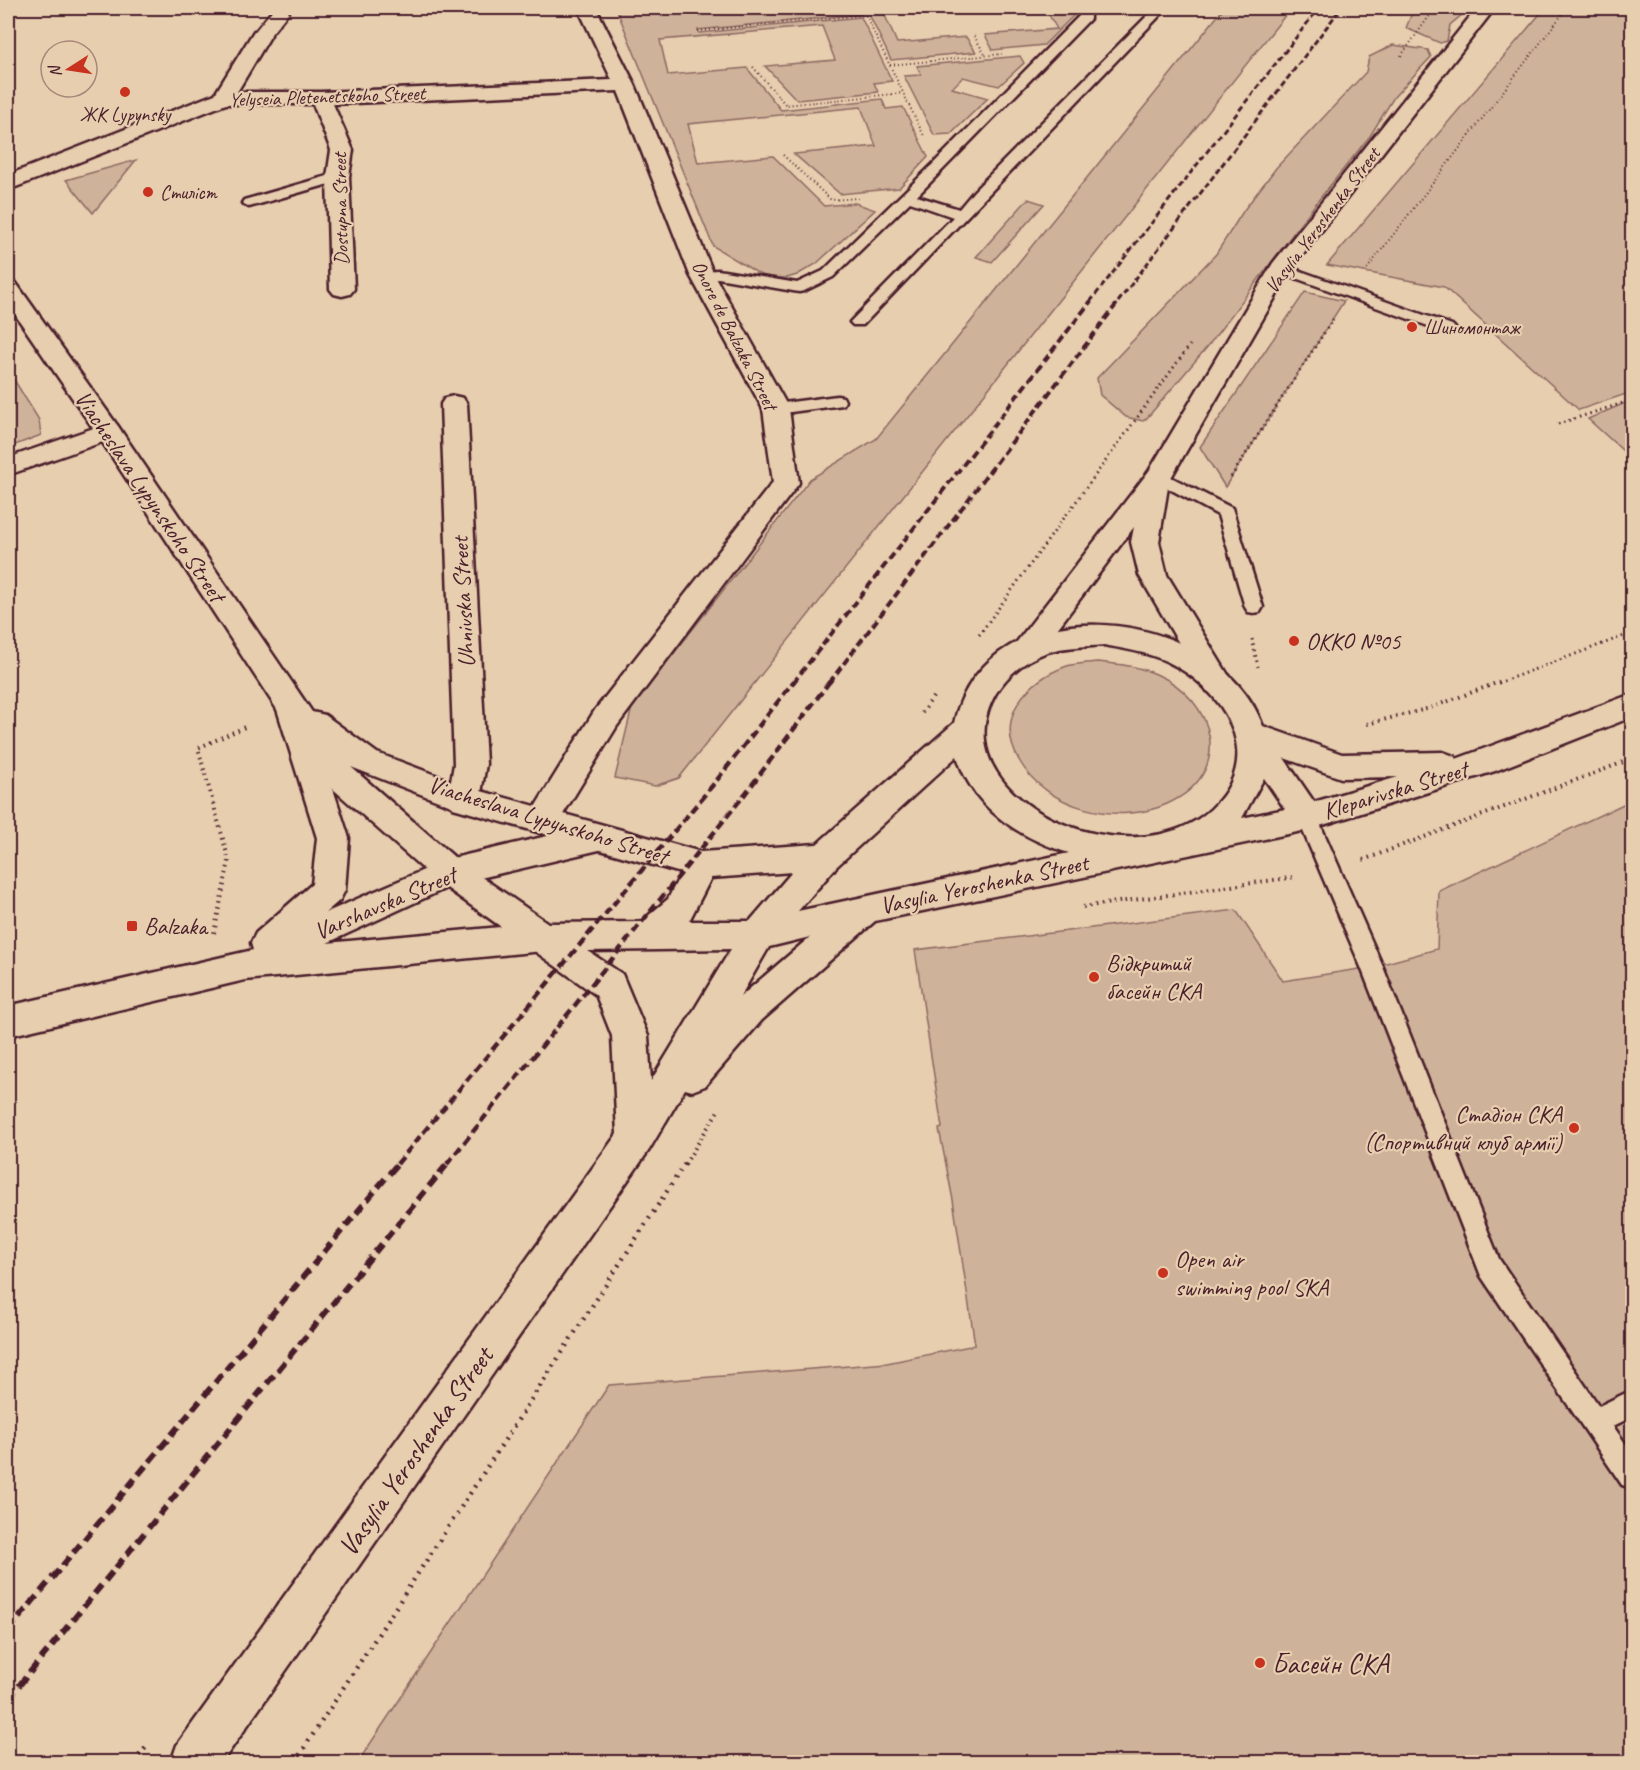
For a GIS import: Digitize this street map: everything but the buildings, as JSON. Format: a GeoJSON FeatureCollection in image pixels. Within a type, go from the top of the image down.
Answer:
{"type":"FeatureCollection","features":[{"type":"Feature","properties":{"kind":"street"},"geometry":{"type":"LineString","coordinates":[[223,98],[261,35],[283,8]]}},
{"type":"Feature","properties":{"kind":"street","name":"Onore de Balzaka Street"},"geometry":{"type":"LineString","coordinates":[[543,820],[606,718],[786,483],[776,409],[702,275],[625,84],[586,8]]}},
{"type":"Feature","properties":{"kind":"street","name":"Vasylia Yeroshenka Street"},"geometry":{"type":"LineString","coordinates":[[1026,650],[1159,476],[1281,268],[1485,8]]}},
{"type":"Feature","properties":{"kind":"street","name":"Yelyseia Pletenetskoho Street"},"geometry":{"type":"LineString","coordinates":[[8,182],[223,98],[321,98],[625,84]]}},
{"type":"Feature","properties":{"kind":"street","name":"Dostupna Street"},"geometry":{"type":"LineString","coordinates":[[321,98],[342,150],[338,177],[342,289]]}},
{"type":"Feature","properties":{"kind":"street","name":"Viacheslava Lypynskoho Street"},"geometry":{"type":"LineString","coordinates":[[8,288],[108,431],[291,706],[343,779],[449,872],[610,985],[630,1036],[636,1138]]}},
{"type":"Feature","properties":{"kind":"street","name":"Uhnivska Street"},"geometry":{"type":"LineString","coordinates":[[454,404],[470,764],[464,799]]}},
{"type":"Feature","properties":{"kind":"street"},"geometry":{"type":"LineString","coordinates":[[8,467],[108,431]]}},
{"type":"Feature","properties":{"kind":"street","name":"Vasylia Yeroshenka Street"},"geometry":{"type":"LineString","coordinates":[[636,1138],[750,1009],[866,909],[1175,842],[1212,827],[1231,810],[1244,790],[1251,768],[1251,734],[1235,702],[1218,682],[1153,575],[1145,542],[1159,476]]}},
{"type":"Feature","properties":{"kind":"street","name":"Vasylia Yeroshenka Street"},"geometry":{"type":"LineString","coordinates":[[1139,850],[1098,848],[1056,837],[1020,818],[992,793],[974,763],[968,729],[975,697],[995,670],[1026,650],[1063,638],[1104,635],[1146,643],[1185,658],[1218,682]]}},
{"type":"Feature","properties":{"kind":"street","name":"Kleparivska Street"},"geometry":{"type":"LineString","coordinates":[[1139,850],[1307,817],[1484,763],[1632,705]]}},
{"type":"Feature","properties":{"kind":"street"},"geometry":{"type":"LineString","coordinates":[[244,965],[328,890],[333,838],[291,706]]}},
{"type":"Feature","properties":{"kind":"street","name":"Viacheslava Lypynskoho Street"},"geometry":{"type":"LineString","coordinates":[[291,706],[366,761],[464,799],[701,865],[825,857]]}},
{"type":"Feature","properties":{"kind":"street","name":"Vasylia Yeroshenka Street"},"geometry":{"type":"LineString","coordinates":[[201,1759],[636,1138],[758,935],[825,857],[968,729]]}},
{"type":"Feature","properties":{"kind":"street","name":"Kleparivska Street"},"geometry":{"type":"LineString","coordinates":[[1251,734],[1341,766],[1484,763]]}},
{"type":"Feature","properties":{"kind":"street","name":"Kleparivska Street"},"geometry":{"type":"LineString","coordinates":[[1251,734],[1307,817]]}},
{"type":"Feature","properties":{"kind":"street","name":"Varshavska Street"},"geometry":{"type":"LineString","coordinates":[[244,965],[449,872],[599,837]]}},
{"type":"Feature","properties":{"kind":"street"},"geometry":{"type":"LineString","coordinates":[[647,937],[681,909],[701,865]]}},
{"type":"Feature","properties":{"kind":"street"},"geometry":{"type":"LineString","coordinates":[[543,937],[758,935],[866,909]]}},
{"type":"Feature","properties":{"kind":"street","name":"Varshavska Street"},"geometry":{"type":"LineString","coordinates":[[8,1021],[244,965],[543,937]]}},
{"type":"Feature","properties":{"kind":"lane"},"geometry":{"type":"LineString","coordinates":[[858,322],[962,216],[979,194],[1161,8]]}},
{"type":"Feature","properties":{"kind":"lane"},"geometry":{"type":"LineString","coordinates":[[702,275],[718,274],[799,288],[828,274],[939,166],[1086,16]]}},
{"type":"Feature","properties":{"kind":"lane"},"geometry":{"type":"LineString","coordinates":[[249,203],[338,177]]}},
{"type":"Feature","properties":{"kind":"lane"},"geometry":{"type":"LineString","coordinates":[[904,200],[962,216]]}},
{"type":"Feature","properties":{"kind":"lane"},"geometry":{"type":"LineString","coordinates":[[1281,268],[1447,328]]}},
{"type":"Feature","properties":{"kind":"lane"},"geometry":{"type":"LineString","coordinates":[[776,409],[837,401]]}},
{"type":"Feature","properties":{"kind":"lane"},"geometry":{"type":"LineString","coordinates":[[1159,476],[1226,512],[1254,607]]}},
{"type":"Feature","properties":{"kind":"lane"},"geometry":{"type":"LineString","coordinates":[[1307,817],[1372,967],[1490,1267],[1632,1475]]}},
{"type":"Feature","properties":{"kind":"lane"},"geometry":{"type":"LineString","coordinates":[[1594,1422],[1632,1403]]}},
{"type":"Feature","properties":{"kind":"path"},"geometry":{"type":"LineString","coordinates":[[862,8],[939,166]]}},
{"type":"Feature","properties":{"kind":"path"},"geometry":{"type":"LineString","coordinates":[[1396,62],[1435,8]]}},
{"type":"Feature","properties":{"kind":"path"},"geometry":{"type":"LineString","coordinates":[[1226,512],[1225,487],[1349,293],[1567,8]]}},
{"type":"Feature","properties":{"kind":"path"},"geometry":{"type":"LineString","coordinates":[[698,31],[866,15]]}},
{"type":"Feature","properties":{"kind":"path"},"geometry":{"type":"LineString","coordinates":[[974,36],[986,56]]}},
{"type":"Feature","properties":{"kind":"path"},"geometry":{"type":"LineString","coordinates":[[890,65],[1053,49]]}},
{"type":"Feature","properties":{"kind":"path"},"geometry":{"type":"LineString","coordinates":[[753,67],[786,105],[903,93]]}},
{"type":"Feature","properties":{"kind":"path"},"geometry":{"type":"LineString","coordinates":[[783,155],[831,200],[866,197],[904,200]]}},
{"type":"Feature","properties":{"kind":"path"},"geometry":{"type":"LineString","coordinates":[[972,643],[1191,343]]}},
{"type":"Feature","properties":{"kind":"path"},"geometry":{"type":"LineString","coordinates":[[1558,424],[1632,400]]}},
{"type":"Feature","properties":{"kind":"path"},"geometry":{"type":"LineString","coordinates":[[1250,629],[1260,676]]}},
{"type":"Feature","properties":{"kind":"path"},"geometry":{"type":"LineString","coordinates":[[1362,725],[1430,708],[1632,633]]}},
{"type":"Feature","properties":{"kind":"path"},"geometry":{"type":"LineString","coordinates":[[916,721],[937,692]]}},
{"type":"Feature","properties":{"kind":"path"},"geometry":{"type":"LineString","coordinates":[[212,940],[229,861],[198,748],[245,727]]}},
{"type":"Feature","properties":{"kind":"path"},"geometry":{"type":"LineString","coordinates":[[1073,909],[1330,872],[1632,759]]}},
{"type":"Feature","properties":{"kind":"path"},"geometry":{"type":"LineString","coordinates":[[295,1762],[641,1232],[724,1100]]}},
{"type":"Feature","properties":{"kind":"shaded area"},"geometry":{"type":"Polygon","coordinates":[[[616,8],[859,8],[862,14],[698,30],[699,33],[861,17],[892,81],[874,83],[878,92],[797,100],[765,66],[835,60],[822,26],[660,40],[668,75],[747,68],[781,110],[882,99],[886,109],[903,107],[928,157],[899,188],[840,194],[794,154],[876,146],[861,107],[688,124],[698,163],[773,156],[824,206],[855,203],[875,210],[816,264],[787,278],[764,277],[713,246],[616,8]]]}},
{"type":"Feature","properties":{"kind":"shaded area"},"geometry":{"type":"Polygon","coordinates":[[[866,8],[917,8],[883,11],[897,43],[966,37],[976,52],[891,60],[866,8]]]}},
{"type":"Feature","properties":{"kind":"shaded area"},"geometry":{"type":"Polygon","coordinates":[[[1045,8],[1080,9],[1044,45],[993,50],[985,35],[1057,29],[1045,8]]]}},
{"type":"Feature","properties":{"kind":"shaded area"},"geometry":{"type":"Polygon","coordinates":[[[1224,8],[1291,8],[679,778],[655,786],[615,778],[632,707],[810,479],[876,439],[1224,8]]]}},
{"type":"Feature","properties":{"kind":"shaded area"},"geometry":{"type":"Polygon","coordinates":[[[1414,8],[1470,8],[1450,25],[1447,41],[1440,43],[1406,28],[1414,8]]]}},
{"type":"Feature","properties":{"kind":"shaded area"},"geometry":{"type":"Polygon","coordinates":[[[1545,8],[1632,8],[1632,392],[1579,410],[1444,287],[1327,265],[1545,8]]]}},
{"type":"Feature","properties":{"kind":"shaded area"},"geometry":{"type":"Polygon","coordinates":[[[1393,45],[1428,50],[1431,57],[1394,97],[1370,136],[1208,346],[1147,418],[1143,421],[1126,417],[1100,395],[1097,378],[1216,254],[1244,210],[1276,168],[1366,72],[1369,57],[1393,45]]]}},
{"type":"Feature","properties":{"kind":"shaded area"},"geometry":{"type":"Polygon","coordinates":[[[1020,56],[1024,63],[999,86],[963,77],[952,88],[988,98],[951,134],[934,135],[904,76],[921,75],[917,66],[1020,56]]]}},
{"type":"Feature","properties":{"kind":"shaded area"},"geometry":{"type":"Polygon","coordinates":[[[136,160],[93,213],[66,180],[136,160]]]}},
{"type":"Feature","properties":{"kind":"shaded area"},"geometry":{"type":"Polygon","coordinates":[[[1028,199],[1044,204],[992,262],[976,257],[1028,199]]]}},
{"type":"Feature","properties":{"kind":"shaded area"},"geometry":{"type":"Polygon","coordinates":[[[1305,292],[1344,301],[1225,487],[1200,447],[1305,292]]]}},
{"type":"Feature","properties":{"kind":"shaded area"},"geometry":{"type":"Polygon","coordinates":[[[8,370],[39,420],[41,435],[10,447],[8,442],[8,370]]]}},
{"type":"Feature","properties":{"kind":"shaded area"},"geometry":{"type":"Polygon","coordinates":[[[1632,400],[1632,459],[1588,419],[1632,400]]]}},
{"type":"Feature","properties":{"kind":"shaded area"},"geometry":{"type":"Polygon","coordinates":[[[1098,662],[1135,667],[1156,674],[1176,686],[1193,701],[1204,719],[1210,738],[1209,757],[1202,775],[1189,791],[1167,804],[1127,813],[1106,813],[1085,809],[1047,791],[1031,777],[1019,760],[1012,744],[1010,729],[1019,702],[1039,681],[1052,672],[1067,666],[1098,662]]]}},
{"type":"Feature","properties":{"kind":"shaded area"},"geometry":{"type":"Polygon","coordinates":[[[1632,800],[1632,1762],[358,1762],[609,1385],[887,1363],[975,1345],[953,1200],[939,1129],[942,1128],[915,950],[1236,910],[1283,981],[1372,967],[1437,949],[1439,891],[1632,800]]]}},
{"type":"Feature","properties":{"kind":"railway"},"geometry":{"type":"LineString","coordinates":[[1090,302],[1319,8]]}},
{"type":"Feature","properties":{"kind":"railway"},"geometry":{"type":"LineString","coordinates":[[1118,302],[1341,8]]}},
{"type":"Feature","properties":{"kind":"railway"},"geometry":{"type":"LineString","coordinates":[[793,683],[1091,301]]}},
{"type":"Feature","properties":{"kind":"railway"},"geometry":{"type":"LineString","coordinates":[[829,683],[1119,301]]}},
{"type":"Feature","properties":{"kind":"railway"},"geometry":{"type":"LineString","coordinates":[[397,1164],[717,780],[794,681]]}},
{"type":"Feature","properties":{"kind":"railway"},"geometry":{"type":"LineString","coordinates":[[447,1164],[745,794],[830,681]]}},
{"type":"Feature","properties":{"kind":"railway"},"geometry":{"type":"LineString","coordinates":[[8,1631],[399,1162]]}},
{"type":"Feature","properties":{"kind":"railway"},"geometry":{"type":"LineString","coordinates":[[8,1699],[449,1162]]}},
{"type":"Feature","properties":{"kind":"place","name":"ЖК Lypynsky"},"geometry":{"type":"Point","coordinates":[125,92]}},
{"type":"Feature","properties":{"kind":"place","name":"Стиліст"},"geometry":{"type":"Point","coordinates":[148,192]}},
{"type":"Feature","properties":{"kind":"place","name":"Шиномонтаж"},"geometry":{"type":"Point","coordinates":[1412,327]}},
{"type":"Feature","properties":{"kind":"place","name":"OKKO №05"},"geometry":{"type":"Point","coordinates":[1294,641]}},
{"type":"Feature","properties":{"kind":"place","name":"Balzaka"},"geometry":{"type":"Point","coordinates":[132,926]}},
{"type":"Feature","properties":{"kind":"place","name":"Відкритий басейн СКА"},"geometry":{"type":"Point","coordinates":[1094,977]}},
{"type":"Feature","properties":{"kind":"place","name":"Стадіон СКА (Спортивний клуб армії)"},"geometry":{"type":"Point","coordinates":[1574,1128]}},
{"type":"Feature","properties":{"kind":"place","name":"Open air swimming pool SKA"},"geometry":{"type":"Point","coordinates":[1163,1273]}},
{"type":"Feature","properties":{"kind":"place","name":"Басейн СКА"},"geometry":{"type":"Point","coordinates":[1260,1663]}}]}
